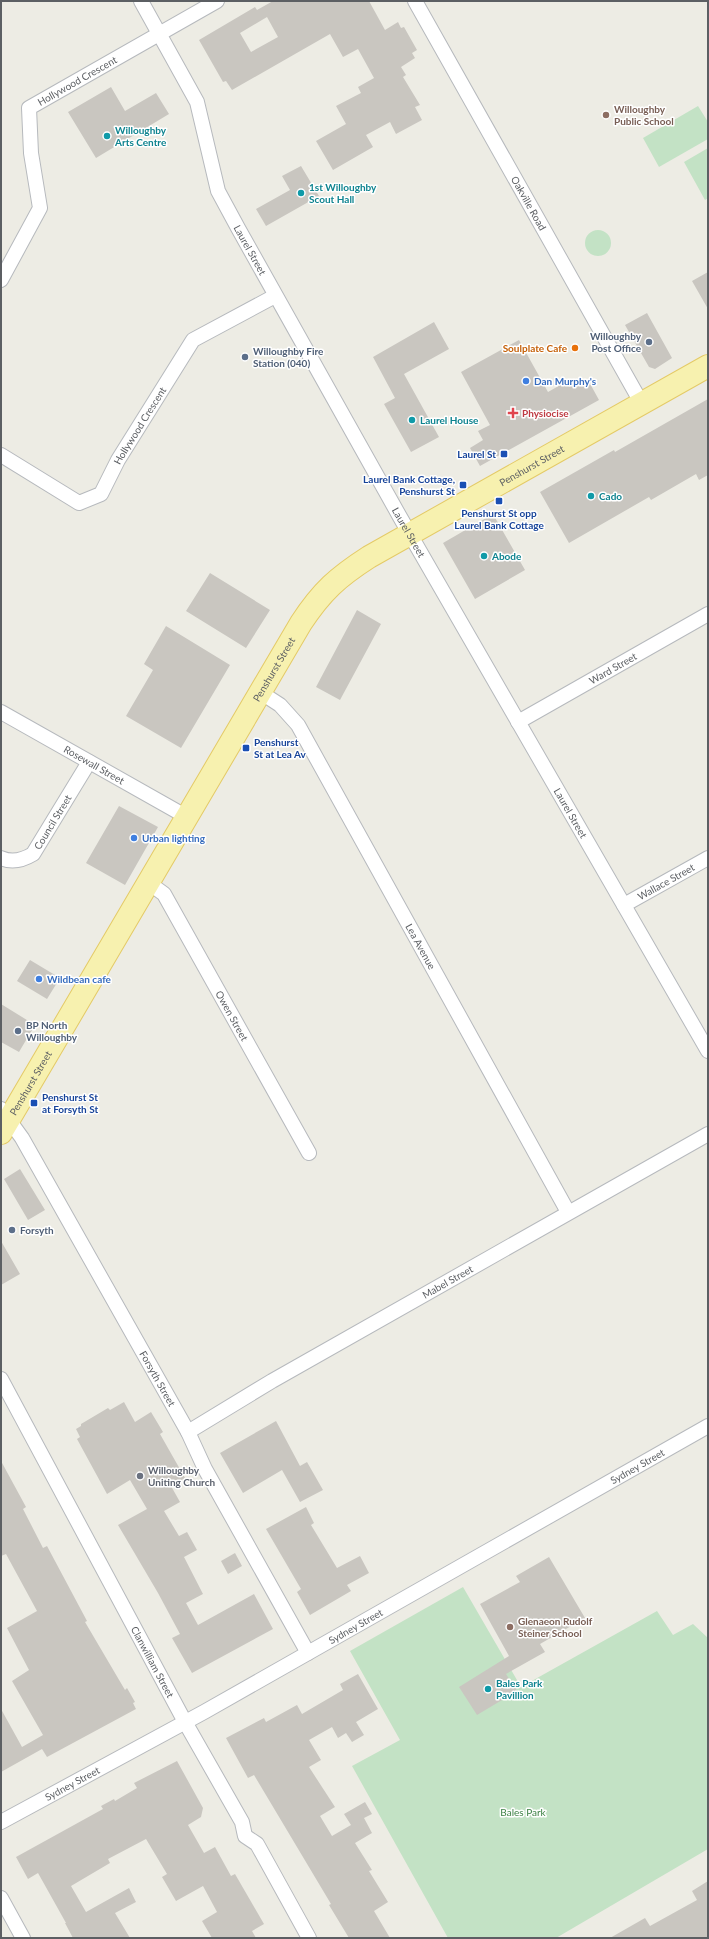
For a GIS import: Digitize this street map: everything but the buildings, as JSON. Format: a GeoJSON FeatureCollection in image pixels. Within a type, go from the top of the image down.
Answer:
{"type":"FeatureCollection","features":[{"type":"Feature","properties":{"kind":"main road","name":"Penshurst Street"},"geometry":{"type":"LineString","coordinates":[[4,1120],[149,883],[301,623],[314,603],[330,585],[364,560],[708,366]]}},
{"type":"Feature","properties":{"kind":"street","name":"Laurel Street"},"geometry":{"type":"LineString","coordinates":[[141,1],[197,102],[218,191],[275,296],[410,534],[708,1051]]}},
{"type":"Feature","properties":{"kind":"street"},"geometry":{"type":"LineString","coordinates":[[159,34],[217,1]]}},
{"type":"Feature","properties":{"kind":"street","name":"Oakville Road"},"geometry":{"type":"LineString","coordinates":[[415,1],[642,404]]}},
{"type":"Feature","properties":{"kind":"street","name":"Hollywood Crescent"},"geometry":{"type":"LineString","coordinates":[[1,280],[40,208],[31,153],[29,108],[159,34]]}},
{"type":"Feature","properties":{"kind":"street","name":"Hollywood Crescent"},"geometry":{"type":"LineString","coordinates":[[1,455],[79,503],[101,494],[118,460],[193,340],[275,296]]}},
{"type":"Feature","properties":{"kind":"street","name":"Ward Street"},"geometry":{"type":"LineString","coordinates":[[518,722],[708,614]]}},
{"type":"Feature","properties":{"kind":"street","name":"Lea Avenue"},"geometry":{"type":"LineString","coordinates":[[260,692],[280,705],[298,725],[568,1212]]}},
{"type":"Feature","properties":{"kind":"street","name":"Rosewall Street"},"geometry":{"type":"LineString","coordinates":[[1,712],[187,817]]}},
{"type":"Feature","properties":{"kind":"street","name":"Council Street"},"geometry":{"type":"LineString","coordinates":[[1,858],[14,861],[33,854],[89,762]]}},
{"type":"Feature","properties":{"kind":"street","name":"Wallace Street"},"geometry":{"type":"LineString","coordinates":[[624,905],[708,858]]}},
{"type":"Feature","properties":{"kind":"street","name":"Owen Street"},"geometry":{"type":"LineString","coordinates":[[149,883],[164,894],[308,1153]]}},
{"type":"Feature","properties":{"kind":"street","name":"Forsyth Street"},"geometry":{"type":"LineString","coordinates":[[4,1120],[22,1138],[188,1432],[205,1469],[308,1653]]}},
{"type":"Feature","properties":{"kind":"street","name":"Mabel Street"},"geometry":{"type":"LineString","coordinates":[[188,1432],[279,1377],[708,1134]]}},
{"type":"Feature","properties":{"kind":"street","name":"Clanwilliam Street"},"geometry":{"type":"LineString","coordinates":[[1,1379],[186,1722],[242,1822],[245,1836],[257,1844],[309,1938]]}},
{"type":"Feature","properties":{"kind":"street","name":"Sydney Street"},"geometry":{"type":"LineString","coordinates":[[1,1822],[186,1722],[708,1426]]}},
{"type":"Feature","properties":{"kind":"street"},"geometry":{"type":"LineString","coordinates":[[1,1898],[23,1938]]}},
{"type":"Feature","properties":{"kind":"green space"},"geometry":{"type":"Polygon","coordinates":[[[698,106],[708,122],[708,139],[659,167],[643,138],[698,106]]]}},
{"type":"Feature","properties":{"kind":"green space"},"geometry":{"type":"Polygon","coordinates":[[[708,148],[708,198],[705,200],[684,162],[708,148]]]}},
{"type":"Feature","properties":{"kind":"green space"},"geometry":{"type":"Polygon","coordinates":[[[598,230],[607,234],[611,243],[607,252],[598,256],[589,252],[585,243],[589,234],[598,230]]]}},
{"type":"Feature","properties":{"kind":"green space","name":"Bales Park"},"geometry":{"type":"Polygon","coordinates":[[[463,1587],[521,1687],[657,1611],[673,1635],[693,1624],[708,1638],[708,1849],[556,1938],[448,1938],[352,1766],[400,1740],[350,1651],[463,1587]]]}},
{"type":"Feature","properties":{"kind":"place","name":"Willoughby Public School"},"geometry":{"type":"Point","coordinates":[606,115]}},
{"type":"Feature","properties":{"kind":"place","name":"Willoughby Arts Centre"},"geometry":{"type":"Point","coordinates":[107,136]}},
{"type":"Feature","properties":{"kind":"place","name":"1st Willoughby Scout Hall"},"geometry":{"type":"Point","coordinates":[301,193]}},
{"type":"Feature","properties":{"kind":"place","name":"Willoughby Post Office"},"geometry":{"type":"Point","coordinates":[649,342]}},
{"type":"Feature","properties":{"kind":"place","name":"Soulplate Cafe"},"geometry":{"type":"Point","coordinates":[575,348]}},
{"type":"Feature","properties":{"kind":"place","name":"Willoughby Fire Station (040)"},"geometry":{"type":"Point","coordinates":[245,357]}},
{"type":"Feature","properties":{"kind":"place","name":"Dan Murphy's"},"geometry":{"type":"Point","coordinates":[526,381]}},
{"type":"Feature","properties":{"kind":"place","name":"Physiocise"},"geometry":{"type":"Point","coordinates":[513,413]}},
{"type":"Feature","properties":{"kind":"place","name":"Laurel House"},"geometry":{"type":"Point","coordinates":[412,420]}},
{"type":"Feature","properties":{"kind":"place","name":"Laurel St"},"geometry":{"type":"Point","coordinates":[504,454]}},
{"type":"Feature","properties":{"kind":"place","name":"Laurel Bank Cottage, Penshurst St"},"geometry":{"type":"Point","coordinates":[463,485]}},
{"type":"Feature","properties":{"kind":"place","name":"Cado"},"geometry":{"type":"Point","coordinates":[591,496]}},
{"type":"Feature","properties":{"kind":"place","name":"Penshurst St opp Laurel Bank Cottage"},"geometry":{"type":"Point","coordinates":[499,501]}},
{"type":"Feature","properties":{"kind":"place","name":"Abode"},"geometry":{"type":"Point","coordinates":[484,556]}},
{"type":"Feature","properties":{"kind":"place","name":"Penshurst St at Lea Av"},"geometry":{"type":"Point","coordinates":[246,748]}},
{"type":"Feature","properties":{"kind":"place","name":"Urban lighting"},"geometry":{"type":"Point","coordinates":[134,838]}},
{"type":"Feature","properties":{"kind":"place","name":"Wildbean cafe"},"geometry":{"type":"Point","coordinates":[39,979]}},
{"type":"Feature","properties":{"kind":"place","name":"BP North Willoughby"},"geometry":{"type":"Point","coordinates":[18,1031]}},
{"type":"Feature","properties":{"kind":"place","name":"Penshurst St at Forsyth St"},"geometry":{"type":"Point","coordinates":[34,1103]}},
{"type":"Feature","properties":{"kind":"place","name":"Forsyth"},"geometry":{"type":"Point","coordinates":[12,1230]}},
{"type":"Feature","properties":{"kind":"place","name":"Willoughby Uniting Church"},"geometry":{"type":"Point","coordinates":[140,1476]}},
{"type":"Feature","properties":{"kind":"place","name":"Glenaeon Rudolf Steiner School"},"geometry":{"type":"Point","coordinates":[510,1627]}},
{"type":"Feature","properties":{"kind":"place","name":"Bales Park Pavillion"},"geometry":{"type":"Point","coordinates":[488,1689]}}]}
